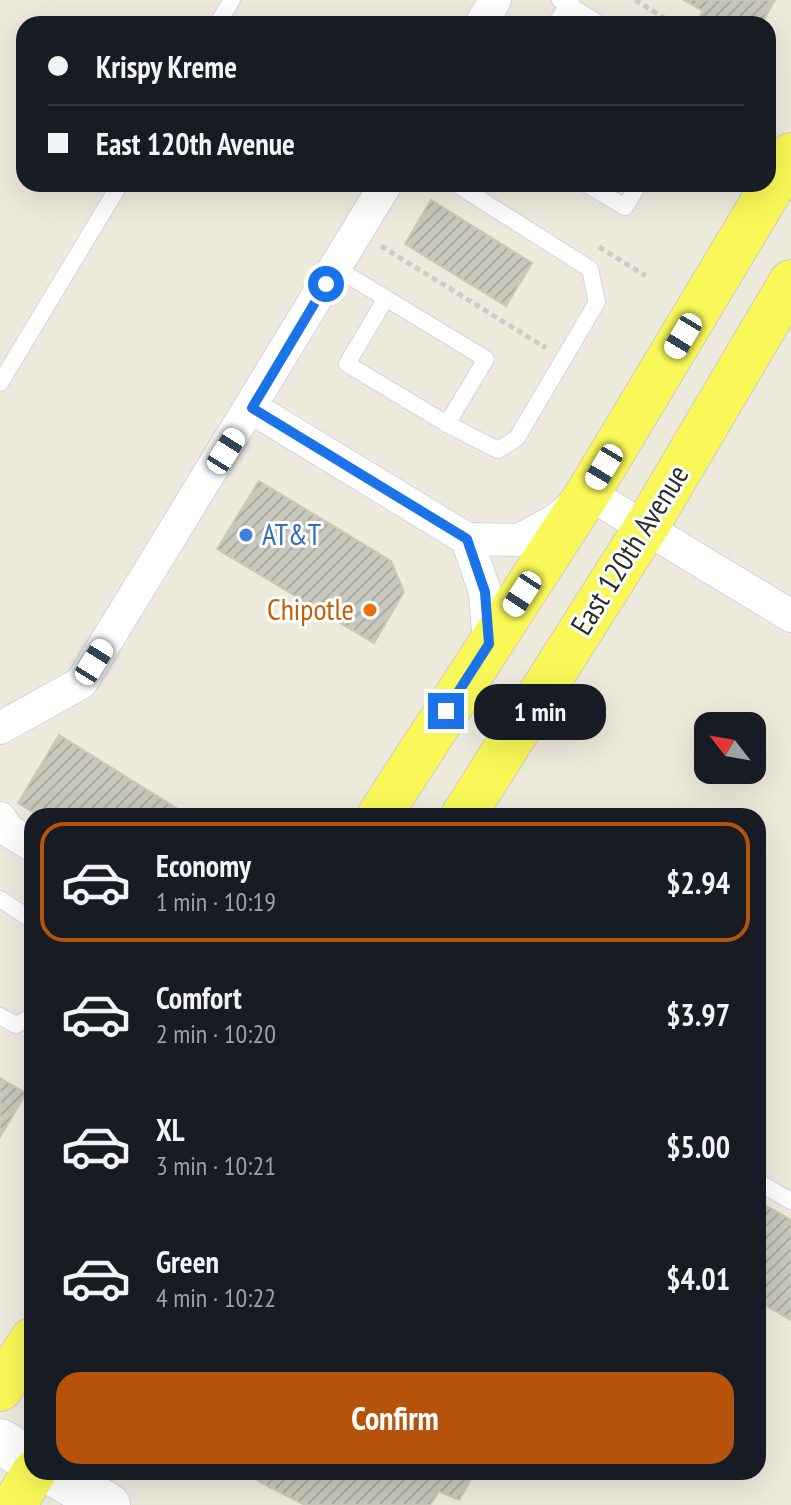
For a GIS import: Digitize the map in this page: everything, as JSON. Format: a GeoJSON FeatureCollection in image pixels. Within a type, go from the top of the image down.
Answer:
{"type":"FeatureCollection","features":[{"type":"Feature","properties":{"kind":"main road"},"geometry":{"type":"LineString","coordinates":[[776,180],[791,155]]}},
{"type":"Feature","properties":{"kind":"main road"},"geometry":{"type":"LineString","coordinates":[[384,808],[588,493],[769,192]]}},
{"type":"Feature","properties":{"kind":"main road","name":"East 120th Avenue"},"geometry":{"type":"LineString","coordinates":[[468,808],[645,529],[791,282]]}},
{"type":"Feature","properties":{"kind":"main road"},"geometry":{"type":"LineString","coordinates":[[0,1389],[24,1352]]}},
{"type":"Feature","properties":{"kind":"main road"},"geometry":{"type":"LineString","coordinates":[[0,1441],[24,1457]]}},
{"type":"Feature","properties":{"kind":"main road"},"geometry":{"type":"LineString","coordinates":[[14,1505],[29,1480]]}},
{"type":"Feature","properties":{"kind":"main road"},"geometry":{"type":"LineString","coordinates":[[64,1480],[108,1505]]}},
{"type":"Feature","properties":{"kind":"street"},"geometry":{"type":"LineString","coordinates":[[0,728],[81,683],[252,408],[381,192]]}},
{"type":"Feature","properties":{"kind":"street"},"geometry":{"type":"LineString","coordinates":[[252,408],[467,539],[519,540],[556,520],[588,493],[791,616]]}},
{"type":"Feature","properties":{"kind":"street"},"geometry":{"type":"LineString","coordinates":[[467,539],[485,592],[489,644]]}},
{"type":"Feature","properties":{"kind":"street"},"geometry":{"type":"LineString","coordinates":[[0,818],[9,831],[24,840]]}},
{"type":"Feature","properties":{"kind":"lane"},"geometry":{"type":"LineString","coordinates":[[566,2],[588,16]]}},
{"type":"Feature","properties":{"kind":"lane"},"geometry":{"type":"LineString","coordinates":[[0,383],[115,192]]}},
{"type":"Feature","properties":{"kind":"lane"},"geometry":{"type":"LineString","coordinates":[[386,298],[347,364],[447,424],[498,450],[517,438],[597,302],[590,269],[469,192]]}},
{"type":"Feature","properties":{"kind":"lane"},"geometry":{"type":"LineString","coordinates":[[600,192],[625,207],[634,192]]}},
{"type":"Feature","properties":{"kind":"lane"},"geometry":{"type":"LineString","coordinates":[[336,268],[486,359],[447,424]]}},
{"type":"Feature","properties":{"kind":"lane"},"geometry":{"type":"LineString","coordinates":[[0,899],[24,915]]}},
{"type":"Feature","properties":{"kind":"lane"},"geometry":{"type":"LineString","coordinates":[[0,1016],[16,1025],[24,1021]]}},
{"type":"Feature","properties":{"kind":"lane"},"geometry":{"type":"LineString","coordinates":[[766,1187],[791,1201]]}},
{"type":"Feature","properties":{"kind":"path"},"geometry":{"type":"LineString","coordinates":[[635,0],[661,16]]}},
{"type":"Feature","properties":{"kind":"path"},"geometry":{"type":"LineString","coordinates":[[376,243],[564,359]]}},
{"type":"Feature","properties":{"kind":"building"},"geometry":{"type":"Polygon","coordinates":[[[684,0],[775,0],[766,16],[700,16],[703,11],[684,0]]]}},
{"type":"Feature","properties":{"kind":"building"},"geometry":{"type":"Polygon","coordinates":[[[431,200],[532,263],[506,306],[405,244],[431,200]]]}},
{"type":"Feature","properties":{"kind":"building"},"geometry":{"type":"Polygon","coordinates":[[[259,481],[391,561],[404,592],[374,643],[217,549],[259,481]]]}},
{"type":"Feature","properties":{"kind":"building"},"geometry":{"type":"Polygon","coordinates":[[[59,735],[176,808],[26,808],[18,803],[59,735]]]}},
{"type":"Feature","properties":{"kind":"building"},"geometry":{"type":"Polygon","coordinates":[[[0,1078],[24,1092],[24,1096],[0,1137],[0,1078]]]}},
{"type":"Feature","properties":{"kind":"building"},"geometry":{"type":"Polygon","coordinates":[[[766,1206],[791,1220],[791,1320],[766,1306],[766,1206]]]}},
{"type":"Feature","properties":{"kind":"building"},"geometry":{"type":"Polygon","coordinates":[[[471,1480],[459,1500],[439,1491],[430,1505],[305,1505],[258,1481],[471,1480]]]}},
{"type":"Feature","properties":{"kind":"place","name":"AT&T"},"geometry":{"type":"Point","coordinates":[246,535]}},
{"type":"Feature","properties":{"kind":"place","name":"Chipotle"},"geometry":{"type":"Point","coordinates":[370,610]}},
{"type":"Feature","properties":{"kind":"route"},"geometry":{"type":"LineString","coordinates":[[326,284],[252,408],[467,539],[485,592],[489,644],[446,711]]}}]}
